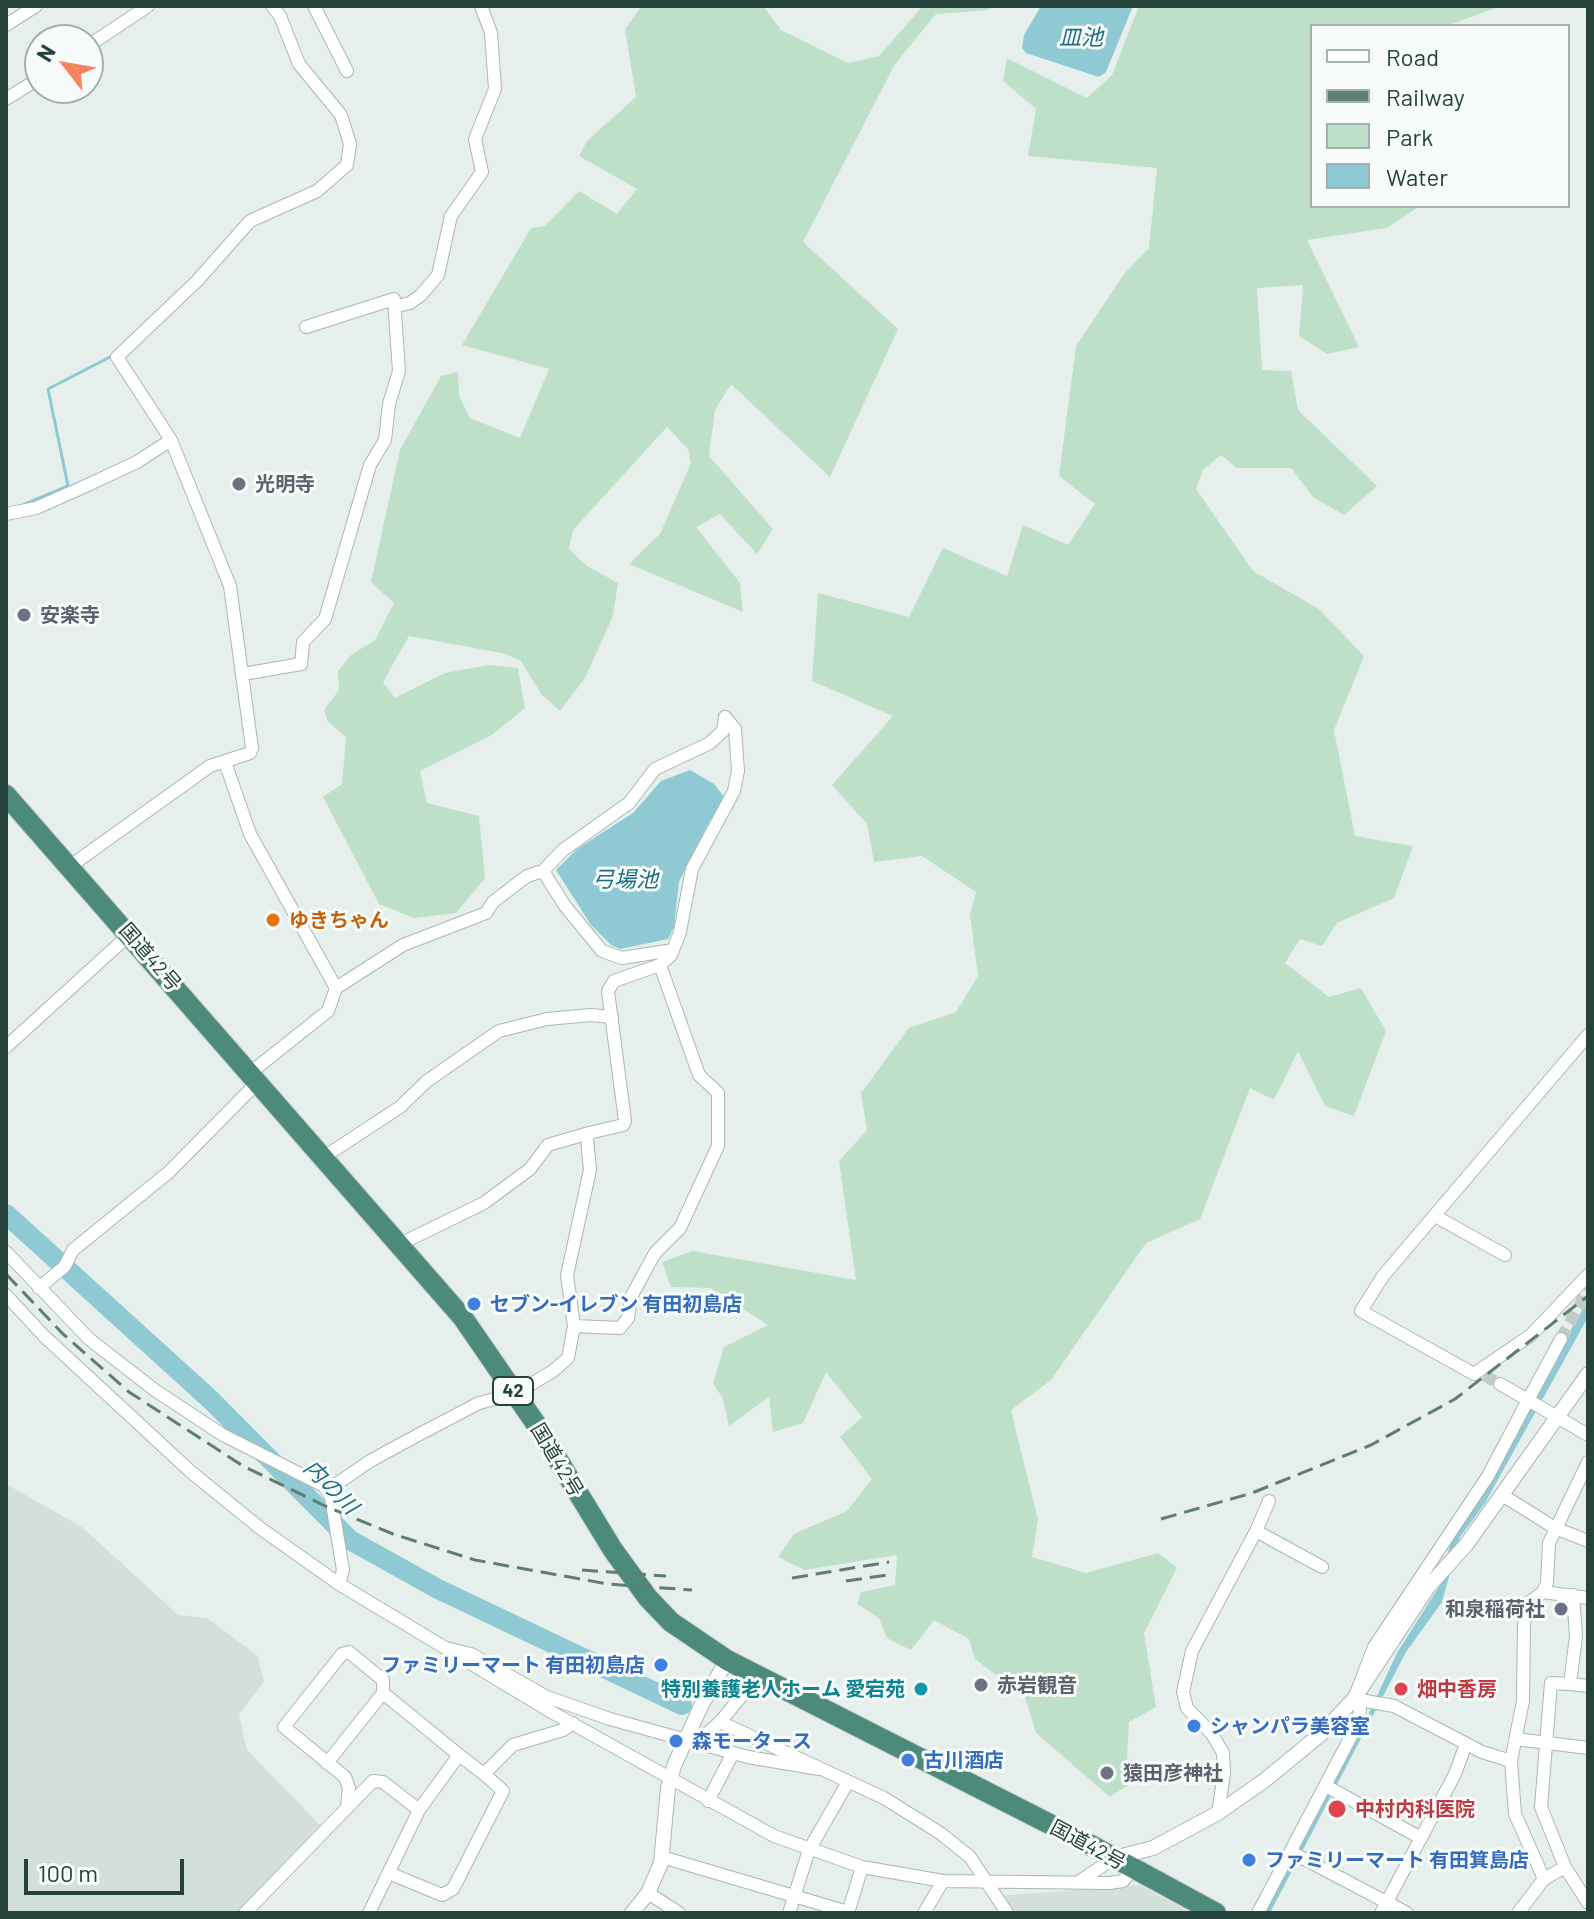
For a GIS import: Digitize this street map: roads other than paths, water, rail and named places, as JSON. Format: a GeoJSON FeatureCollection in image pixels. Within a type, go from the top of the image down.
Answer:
{"type":"FeatureCollection","features":[{"type":"Feature","properties":{"kind":"highway","name":"国道42号"},"geometry":{"type":"LineString","coordinates":[[6,795],[463,1318],[648,1598],[693,1640],[1216,1913]]}},
{"type":"Feature","properties":{"kind":"highway"},"geometry":{"type":"LineString","coordinates":[[1204,1913],[1143,1882],[1136,1870],[1150,1869],[1235,1913]]}},
{"type":"Feature","properties":{"kind":"street"},"geometry":{"type":"LineString","coordinates":[[6,25],[36,6]]}},
{"type":"Feature","properties":{"kind":"street"},"geometry":{"type":"LineString","coordinates":[[104,35],[148,6]]}},
{"type":"Feature","properties":{"kind":"street"},"geometry":{"type":"LineString","coordinates":[[69,867],[176,788],[210,766],[250,753],[252,748],[230,586],[171,440],[117,357],[197,281],[250,221],[317,191],[336,177],[351,155],[341,115],[299,64],[280,16],[272,6]]}},
{"type":"Feature","properties":{"kind":"street"},"geometry":{"type":"LineString","coordinates":[[314,6],[347,71]]}},
{"type":"Feature","properties":{"kind":"street"},"geometry":{"type":"LineString","coordinates":[[397,306],[410,303],[421,295],[438,275],[451,216],[482,172],[475,139],[495,89],[491,33],[481,6]]}},
{"type":"Feature","properties":{"kind":"street"},"geometry":{"type":"LineString","coordinates":[[6,99],[24,88]]}},
{"type":"Feature","properties":{"kind":"street"},"geometry":{"type":"LineString","coordinates":[[243,674],[301,664],[303,642],[325,619],[370,465],[385,440],[389,404],[399,371],[397,306],[394,299],[306,327]]}},
{"type":"Feature","properties":{"kind":"street"},"geometry":{"type":"LineString","coordinates":[[6,514],[36,508],[92,484],[137,462],[171,440]]}},
{"type":"Feature","properties":{"kind":"street"},"geometry":{"type":"LineString","coordinates":[[39,1288],[65,1266],[73,1250],[152,1188],[254,1078],[328,1011],[336,988],[403,945],[486,913],[493,902],[527,876],[543,871],[563,850],[629,803],[651,773],[710,743],[723,731],[725,717],[735,729],[738,771],[734,791],[692,869],[674,950],[660,965],[614,981],[608,991],[625,1121],[623,1125],[548,1145],[530,1169],[484,1203],[400,1244]]}},
{"type":"Feature","properties":{"kind":"street"},"geometry":{"type":"LineString","coordinates":[[225,762],[250,834],[336,988]]}},
{"type":"Feature","properties":{"kind":"street"},"geometry":{"type":"LineString","coordinates":[[543,871],[565,906],[602,951],[622,958],[674,950]]}},
{"type":"Feature","properties":{"kind":"street"},"geometry":{"type":"LineString","coordinates":[[6,1047],[130,934]]}},
{"type":"Feature","properties":{"kind":"street"},"geometry":{"type":"LineString","coordinates":[[574,1326],[620,1328],[625,1322],[631,1297],[641,1277],[655,1253],[676,1235],[718,1146],[718,1093],[699,1075],[660,965]]}},
{"type":"Feature","properties":{"kind":"street"},"geometry":{"type":"LineString","coordinates":[[324,1157],[400,1107],[427,1081],[499,1031],[547,1019],[612,1017]]}},
{"type":"Feature","properties":{"kind":"street"},"geometry":{"type":"LineString","coordinates":[[1588,1035],[1383,1276],[1361,1311],[1474,1374],[1482,1373],[1549,1320],[1588,1275]]}},
{"type":"Feature","properties":{"kind":"street"},"geometry":{"type":"LineString","coordinates":[[1575,1051],[1588,1058]]}},
{"type":"Feature","properties":{"kind":"street"},"geometry":{"type":"LineString","coordinates":[[328,1490],[370,1461],[479,1403],[515,1394],[568,1358],[574,1326],[567,1275],[590,1170],[589,1133]]}},
{"type":"Feature","properties":{"kind":"street"},"geometry":{"type":"LineString","coordinates":[[1435,1216],[1505,1255]]}},
{"type":"Feature","properties":{"kind":"street"},"geometry":{"type":"LineString","coordinates":[[6,1252],[89,1339],[156,1391],[223,1435],[328,1490]]}},
{"type":"Feature","properties":{"kind":"street"},"geometry":{"type":"LineString","coordinates":[[7,1300],[191,1472],[260,1528],[339,1584],[439,1646],[774,1836],[862,1867],[943,1881],[989,1883],[1120,1882],[1136,1870],[1153,1848]]}},
{"type":"Feature","properties":{"kind":"street"},"geometry":{"type":"LineString","coordinates":[[1354,1699],[1384,1630],[1488,1476],[1561,1339]]}},
{"type":"Feature","properties":{"kind":"street"},"geometry":{"type":"LineString","coordinates":[[1073,1883],[1092,1876],[1104,1863],[1114,1858],[1153,1848],[1218,1813],[1284,1766],[1354,1699],[1428,1587],[1466,1545],[1588,1374]]}},
{"type":"Feature","properties":{"kind":"street"},"geometry":{"type":"LineString","coordinates":[[1500,1384],[1588,1435]]}},
{"type":"Feature","properties":{"kind":"street"},"geometry":{"type":"LineString","coordinates":[[1544,1879],[1515,1814],[1511,1761],[1523,1701],[1524,1623],[1531,1601],[1543,1592],[1547,1583],[1549,1543],[1588,1462]]}},
{"type":"Feature","properties":{"kind":"street"},"geometry":{"type":"LineString","coordinates":[[328,1490],[343,1570],[339,1584]]}},
{"type":"Feature","properties":{"kind":"street"},"geometry":{"type":"LineString","coordinates":[[1502,1495],[1555,1528],[1588,1541]]}},
{"type":"Feature","properties":{"kind":"street"},"geometry":{"type":"LineString","coordinates":[[1218,1813],[1224,1774],[1223,1753],[1212,1734],[1187,1708],[1183,1692],[1192,1651],[1269,1501]]}},
{"type":"Feature","properties":{"kind":"street"},"geometry":{"type":"LineString","coordinates":[[1256,1531],[1322,1567]]}},
{"type":"Feature","properties":{"kind":"street"},"geometry":{"type":"LineString","coordinates":[[1543,1592],[1588,1598]]}},
{"type":"Feature","properties":{"kind":"street"},"geometry":{"type":"LineString","coordinates":[[1570,1684],[1576,1636],[1573,1595]]}},
{"type":"Feature","properties":{"kind":"street"},"geometry":{"type":"LineString","coordinates":[[439,1646],[471,1654],[547,1697],[689,1743],[819,1769]]}},
{"type":"Feature","properties":{"kind":"street"},"geometry":{"type":"LineString","coordinates":[[327,1763],[383,1693],[383,1680],[349,1652],[342,1654],[284,1727],[347,1782],[347,1805]]}},
{"type":"Feature","properties":{"kind":"street"},"geometry":{"type":"LineString","coordinates":[[632,1913],[648,1893],[662,1857],[670,1779],[727,1660]]}},
{"type":"Feature","properties":{"kind":"street"},"geometry":{"type":"LineString","coordinates":[[689,1743],[720,1722],[758,1676]]}},
{"type":"Feature","properties":{"kind":"street"},"geometry":{"type":"LineString","coordinates":[[1588,1686],[1551,1683],[1541,1807],[1565,1867],[1588,1903]]}},
{"type":"Feature","properties":{"kind":"street"},"geometry":{"type":"LineString","coordinates":[[383,1693],[503,1791],[453,1889],[442,1895],[389,1873]]}},
{"type":"Feature","properties":{"kind":"street"},"geometry":{"type":"LineString","coordinates":[[1354,1699],[1394,1706],[1466,1744],[1511,1761]]}},
{"type":"Feature","properties":{"kind":"street"},"geometry":{"type":"LineString","coordinates":[[1258,1913],[1358,1723],[1360,1709],[1354,1699]]}},
{"type":"Feature","properties":{"kind":"street"},"geometry":{"type":"LineString","coordinates":[[720,1722],[899,1806],[949,1839],[970,1857],[1007,1913]]}},
{"type":"Feature","properties":{"kind":"street"},"geometry":{"type":"LineString","coordinates":[[484,1774],[513,1745],[563,1730],[573,1723]]}},
{"type":"Feature","properties":{"kind":"street"},"geometry":{"type":"LineString","coordinates":[[1516,1739],[1588,1748]]}},
{"type":"Feature","properties":{"kind":"street"},"geometry":{"type":"LineString","coordinates":[[1384,1908],[1455,1774],[1455,1766],[1466,1744]]}},
{"type":"Feature","properties":{"kind":"street"},"geometry":{"type":"LineString","coordinates":[[708,1801],[733,1753]]}},
{"type":"Feature","properties":{"kind":"street"},"geometry":{"type":"LineString","coordinates":[[369,1913],[419,1810],[459,1755]]}},
{"type":"Feature","properties":{"kind":"street"},"geometry":{"type":"LineString","coordinates":[[245,1913],[347,1805],[377,1781],[419,1810]]}},
{"type":"Feature","properties":{"kind":"street"},"geometry":{"type":"LineString","coordinates":[[789,1913],[809,1850],[848,1782]]}},
{"type":"Feature","properties":{"kind":"street"},"geometry":{"type":"LineString","coordinates":[[1326,1786],[1421,1838]]}},
{"type":"Feature","properties":{"kind":"street"},"geometry":{"type":"LineString","coordinates":[[1291,1852],[1384,1908],[1407,1913]]}},
{"type":"Feature","properties":{"kind":"street"},"geometry":{"type":"LineString","coordinates":[[662,1857],[848,1912],[862,1867]]}},
{"type":"Feature","properties":{"kind":"street"},"geometry":{"type":"LineString","coordinates":[[1518,1913],[1544,1879],[1565,1867]]}},
{"type":"Feature","properties":{"kind":"street"},"geometry":{"type":"LineString","coordinates":[[924,1913],[943,1881]]}},
{"type":"Feature","properties":{"kind":"street"},"geometry":{"type":"LineString","coordinates":[[648,1893],[679,1913]]}},
{"type":"Feature","properties":{"kind":"water","name":"皿池"},"geometry":{"type":"Polygon","coordinates":[[[1041,6],[1133,6],[1106,72],[1099,77],[1026,53],[1022,48],[1024,35],[1041,6]]]}},
{"type":"Feature","properties":{"kind":"water","name":"弓場池"},"geometry":{"type":"Polygon","coordinates":[[[690,770],[714,784],[725,798],[708,824],[679,882],[674,927],[668,939],[620,949],[611,945],[591,925],[556,870],[577,849],[633,813],[661,781],[690,770]]]}},
{"type":"Feature","properties":{"kind":"water"},"geometry":{"type":"Polygon","coordinates":[[[1588,1300],[1588,1317],[1485,1503],[1460,1537],[1442,1602],[1406,1652],[1270,1913],[1261,1913],[1369,1713],[1397,1653],[1440,1585],[1453,1532],[1588,1300]]]}},
{"type":"Feature","properties":{"kind":"waterway"},"geometry":{"type":"LineString","coordinates":[[25,504],[68,486],[48,389],[110,357]]}},
{"type":"Feature","properties":{"kind":"waterway","name":"内の川"},"geometry":{"type":"LineString","coordinates":[[6,1214],[212,1401],[350,1540],[438,1589],[682,1705]]}},
{"type":"Feature","properties":{"kind":"tunnel"},"geometry":{"type":"LineString","coordinates":[[1561,1339],[1588,1290]]}},
{"type":"Feature","properties":{"kind":"tunnel"},"geometry":{"type":"LineString","coordinates":[[1484,1375],[1500,1384]]}},
{"type":"Feature","properties":{"kind":"railway"},"geometry":{"type":"LineString","coordinates":[[6,1274],[63,1334],[129,1392],[243,1466],[325,1506],[393,1534],[475,1560],[608,1584],[692,1590]]}},
{"type":"Feature","properties":{"kind":"railway"},"geometry":{"type":"LineString","coordinates":[[1161,1519],[1252,1493],[1371,1445],[1455,1399],[1588,1296]]}},
{"type":"Feature","properties":{"kind":"railway"},"geometry":{"type":"LineString","coordinates":[[792,1578],[889,1562]]}},
{"type":"Feature","properties":{"kind":"railway"},"geometry":{"type":"LineString","coordinates":[[582,1570],[666,1576]]}},
{"type":"Feature","properties":{"kind":"railway"},"geometry":{"type":"LineString","coordinates":[[846,1581],[888,1575]]}},
{"type":"Feature","properties":{"kind":"place","name":"光明寺"},"geometry":{"type":"Point","coordinates":[239,484]}},
{"type":"Feature","properties":{"kind":"place","name":"安楽寺"},"geometry":{"type":"Point","coordinates":[24,615]}},
{"type":"Feature","properties":{"kind":"place","name":"ゆきちゃん"},"geometry":{"type":"Point","coordinates":[273,920]}},
{"type":"Feature","properties":{"kind":"place","name":"セブン-イレブン 有田初島店"},"geometry":{"type":"Point","coordinates":[474,1304]}},
{"type":"Feature","properties":{"kind":"place","name":"和泉稲荷社"},"geometry":{"type":"Point","coordinates":[1561,1609]}},
{"type":"Feature","properties":{"kind":"place","name":"ファミリーマート 有田初島店"},"geometry":{"type":"Point","coordinates":[661,1665]}},
{"type":"Feature","properties":{"kind":"place","name":"赤岩観音"},"geometry":{"type":"Point","coordinates":[981,1685]}},
{"type":"Feature","properties":{"kind":"place","name":"特別養護老人ホーム 愛宕苑"},"geometry":{"type":"Point","coordinates":[921,1689]}},
{"type":"Feature","properties":{"kind":"place","name":"畑中香房"},"geometry":{"type":"Point","coordinates":[1401,1689]}},
{"type":"Feature","properties":{"kind":"place","name":"シャンパラ美容室"},"geometry":{"type":"Point","coordinates":[1194,1726]}},
{"type":"Feature","properties":{"kind":"place","name":"森モータース"},"geometry":{"type":"Point","coordinates":[676,1741]}},
{"type":"Feature","properties":{"kind":"place","name":"古川酒店"},"geometry":{"type":"Point","coordinates":[908,1760]}},
{"type":"Feature","properties":{"kind":"place","name":"猿田彦神社"},"geometry":{"type":"Point","coordinates":[1107,1773]}},
{"type":"Feature","properties":{"kind":"place","name":"中村内科医院"},"geometry":{"type":"Point","coordinates":[1337,1809]}},
{"type":"Feature","properties":{"kind":"place","name":"ファミリーマート 有田箕島店"},"geometry":{"type":"Point","coordinates":[1249,1860]}}]}
